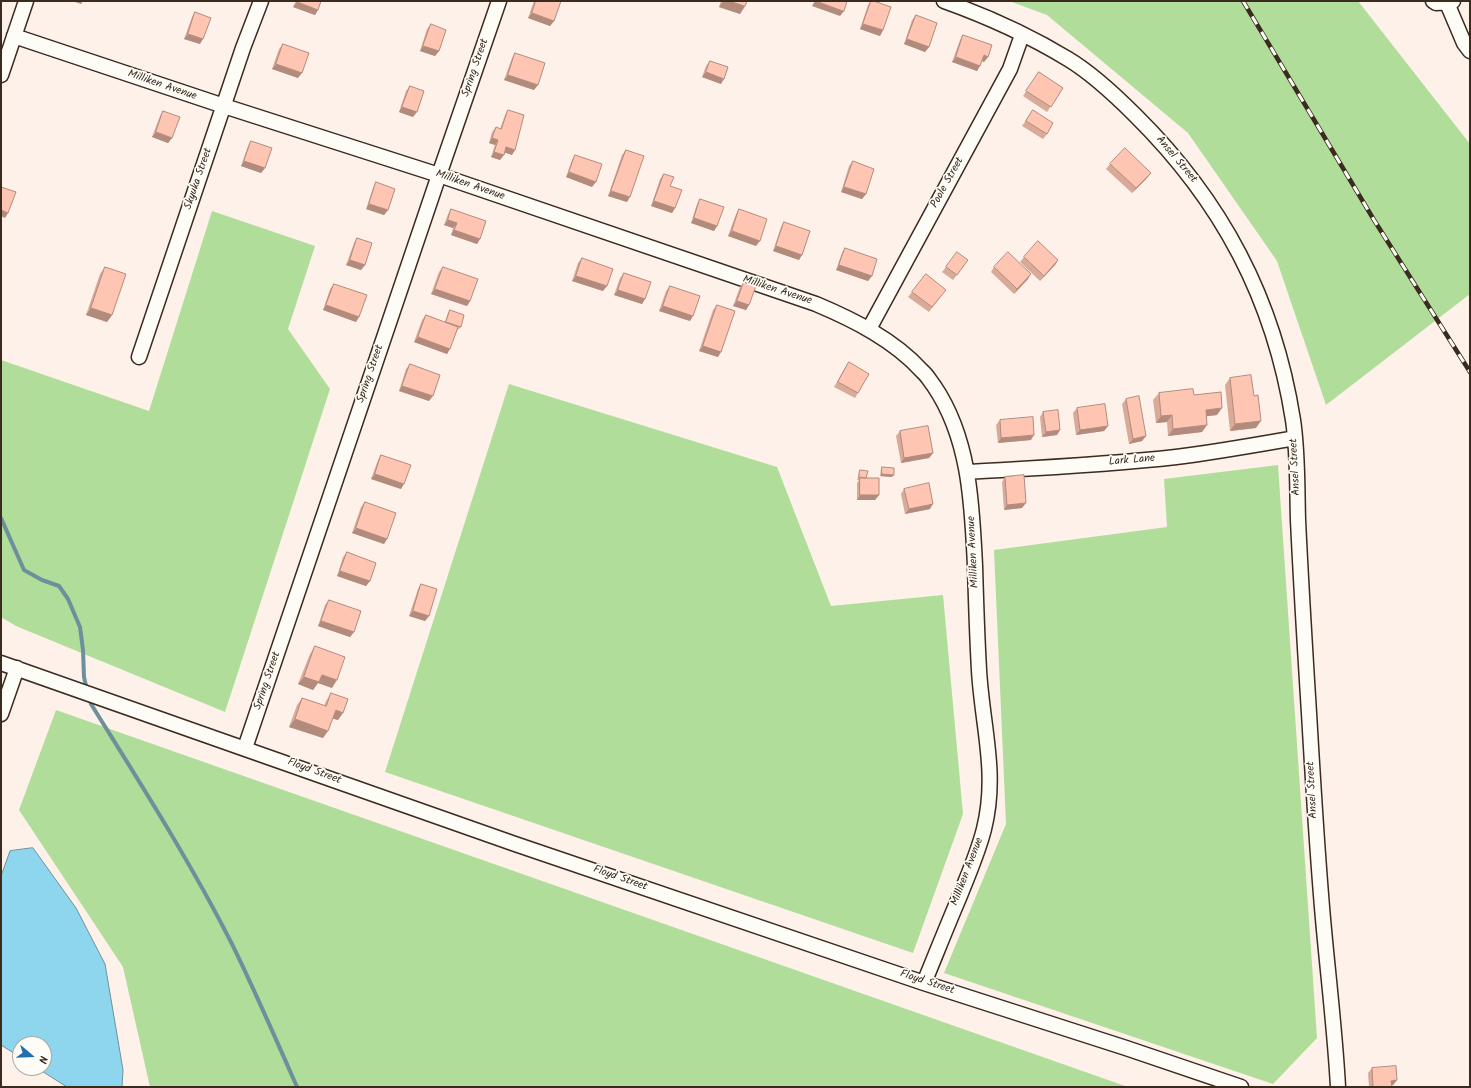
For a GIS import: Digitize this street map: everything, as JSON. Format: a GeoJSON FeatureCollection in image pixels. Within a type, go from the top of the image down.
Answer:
{"type":"FeatureCollection","features":[{"type":"Feature","properties":{"kind":"street"},"geometry":{"type":"LineString","coordinates":[[1,74],[26,1]]}},
{"type":"Feature","properties":{"kind":"street","name":"Skyuka Street"},"geometry":{"type":"LineString","coordinates":[[139,357],[261,1]]}},
{"type":"Feature","properties":{"kind":"street","name":"Spring Street"},"geometry":{"type":"LineString","coordinates":[[245,748],[500,1]]}},
{"type":"Feature","properties":{"kind":"street","name":"Ansel Street"},"geometry":{"type":"LineString","coordinates":[[944,1],[964,8],[1022,35],[1070,60],[1117,97],[1162,143],[1203,193],[1228,230],[1245,263],[1266,311],[1279,354],[1293,417],[1295,438],[1298,519],[1315,817],[1338,1087]]}},
{"type":"Feature","properties":{"kind":"street"},"geometry":{"type":"LineString","coordinates":[[1433,1],[1436,3],[1450,2],[1464,43],[1470,51]]}},
{"type":"Feature","properties":{"kind":"street","name":"Poole Street"},"geometry":{"type":"LineString","coordinates":[[869,329],[1010,69],[1022,35]]}},
{"type":"Feature","properties":{"kind":"street","name":"Milliken Avenue"},"geometry":{"type":"LineString","coordinates":[[14,36],[439,176],[816,304],[869,329],[913,361],[923,372],[941,398],[953,420],[965,459],[973,529],[979,672],[990,761],[989,795],[984,829],[974,861],[924,983]]}},
{"type":"Feature","properties":{"kind":"street","name":"Lark Lane"},"geometry":{"type":"LineString","coordinates":[[967,472],[1173,457],[1207,453],[1295,438]]}},
{"type":"Feature","properties":{"kind":"street","name":"Floyd Street"},"geometry":{"type":"LineString","coordinates":[[1,663],[515,844],[924,983],[1119,1045],[1241,1087]]}},
{"type":"Feature","properties":{"kind":"street"},"geometry":{"type":"LineString","coordinates":[[1,714],[17,668]]}},
{"type":"Feature","properties":{"kind":"green space"},"geometry":{"type":"Polygon","coordinates":[[[1009,1],[1358,1],[1470,144],[1470,294],[1326,405],[1277,261],[1188,133],[1047,15],[1009,1]]]}},
{"type":"Feature","properties":{"kind":"green space"},"geometry":{"type":"Polygon","coordinates":[[[212,211],[315,246],[288,329],[330,389],[225,712],[16,626],[1,617],[1,360],[149,411],[212,211]]]}},
{"type":"Feature","properties":{"kind":"green space"},"geometry":{"type":"Polygon","coordinates":[[[509,384],[777,467],[831,606],[943,595],[963,814],[913,953],[385,772],[509,384]]]}},
{"type":"Feature","properties":{"kind":"green space"},"geometry":{"type":"Polygon","coordinates":[[[1278,465],[1317,1038],[1273,1084],[944,973],[1006,824],[994,550],[1167,527],[1164,479],[1278,465]]]}},
{"type":"Feature","properties":{"kind":"green space"},"geometry":{"type":"Polygon","coordinates":[[[56,710],[1128,1087],[150,1087],[123,967],[19,810],[56,710]]]}},
{"type":"Feature","properties":{"kind":"water"},"geometry":{"type":"Polygon","coordinates":[[[33,848],[76,908],[105,964],[123,1070],[122,1087],[67,1087],[50,1076],[52,1076],[52,1036],[12,1036],[12,1052],[1,1045],[1,876],[10,851],[33,848]]]}},
{"type":"Feature","properties":{"kind":"building"},"geometry":{"type":"Polygon","coordinates":[[[297,1],[321,1],[318,10],[297,1]]]}},
{"type":"Feature","properties":{"kind":"building"},"geometry":{"type":"Polygon","coordinates":[[[536,1],[561,1],[554,21],[532,13],[536,1]]]}},
{"type":"Feature","properties":{"kind":"building"},"geometry":{"type":"Polygon","coordinates":[[[729,1],[747,1],[745,6],[729,1]]]}},
{"type":"Feature","properties":{"kind":"building"},"geometry":{"type":"Polygon","coordinates":[[[816,1],[847,1],[844,11],[816,1]]]}},
{"type":"Feature","properties":{"kind":"building"},"geometry":{"type":"Polygon","coordinates":[[[871,1],[891,7],[883,30],[863,24],[871,1]]]}},
{"type":"Feature","properties":{"kind":"building"},"geometry":{"type":"Polygon","coordinates":[[[195,12],[211,18],[203,39],[188,34],[195,12]]]}},
{"type":"Feature","properties":{"kind":"building"},"geometry":{"type":"Polygon","coordinates":[[[916,15],[937,23],[929,47],[907,39],[916,15]]]}},
{"type":"Feature","properties":{"kind":"building"},"geometry":{"type":"Polygon","coordinates":[[[431,24],[446,30],[439,51],[423,46],[431,24]]]}},
{"type":"Feature","properties":{"kind":"building"},"geometry":{"type":"Polygon","coordinates":[[[963,35],[992,45],[988,57],[984,55],[980,66],[956,57],[963,35]]]}},
{"type":"Feature","properties":{"kind":"building"},"geometry":{"type":"Polygon","coordinates":[[[283,44],[309,53],[302,73],[276,64],[283,44]]]}},
{"type":"Feature","properties":{"kind":"building"},"geometry":{"type":"Polygon","coordinates":[[[515,53],[545,63],[538,85],[508,75],[515,53]]]}},
{"type":"Feature","properties":{"kind":"building"},"geometry":{"type":"Polygon","coordinates":[[[710,61],[728,67],[724,79],[706,72],[710,61]]]}},
{"type":"Feature","properties":{"kind":"building"},"geometry":{"type":"Polygon","coordinates":[[[1039,72],[1063,88],[1051,107],[1026,91],[1039,72]]]}},
{"type":"Feature","properties":{"kind":"building"},"geometry":{"type":"Polygon","coordinates":[[[410,86],[424,91],[417,112],[402,107],[410,86]]]}},
{"type":"Feature","properties":{"kind":"building"},"geometry":{"type":"Polygon","coordinates":[[[508,110],[524,115],[515,150],[506,147],[504,155],[494,152],[498,140],[492,138],[496,127],[501,129],[508,110]]]}},
{"type":"Feature","properties":{"kind":"building"},"geometry":{"type":"Polygon","coordinates":[[[1033,110],[1053,123],[1047,134],[1026,121],[1033,110]]]}},
{"type":"Feature","properties":{"kind":"building"},"geometry":{"type":"Polygon","coordinates":[[[163,111],[180,117],[172,138],[156,132],[163,111]]]}},
{"type":"Feature","properties":{"kind":"building"},"geometry":{"type":"Polygon","coordinates":[[[251,141],[272,148],[265,168],[244,161],[251,141]]]}},
{"type":"Feature","properties":{"kind":"building"},"geometry":{"type":"Polygon","coordinates":[[[1125,148],[1151,173],[1136,188],[1110,164],[1125,148]]]}},
{"type":"Feature","properties":{"kind":"building"},"geometry":{"type":"Polygon","coordinates":[[[626,150],[644,156],[630,197],[611,191],[626,150]]]}},
{"type":"Feature","properties":{"kind":"building"},"geometry":{"type":"Polygon","coordinates":[[[575,155],[602,164],[596,182],[569,172],[575,155]]]}},
{"type":"Feature","properties":{"kind":"building"},"geometry":{"type":"Polygon","coordinates":[[[853,161],[874,169],[866,194],[844,187],[853,161]]]}},
{"type":"Feature","properties":{"kind":"building"},"geometry":{"type":"Polygon","coordinates":[[[664,174],[674,177],[670,186],[682,190],[675,208],[654,201],[664,174]]]}},
{"type":"Feature","properties":{"kind":"building"},"geometry":{"type":"Polygon","coordinates":[[[376,182],[395,189],[388,210],[369,204],[376,182]]]}},
{"type":"Feature","properties":{"kind":"building"},"geometry":{"type":"Polygon","coordinates":[[[1,187],[16,192],[8,213],[1,210],[1,187]]]}},
{"type":"Feature","properties":{"kind":"building"},"geometry":{"type":"Polygon","coordinates":[[[700,199],[724,207],[717,226],[694,218],[700,199]]]}},
{"type":"Feature","properties":{"kind":"building"},"geometry":{"type":"Polygon","coordinates":[[[451,209],[486,221],[480,239],[454,230],[457,223],[448,220],[451,209]]]}},
{"type":"Feature","properties":{"kind":"building"},"geometry":{"type":"Polygon","coordinates":[[[739,209],[767,219],[760,241],[732,231],[739,209]]]}},
{"type":"Feature","properties":{"kind":"building"},"geometry":{"type":"Polygon","coordinates":[[[784,222],[810,231],[802,255],[776,246],[784,222]]]}},
{"type":"Feature","properties":{"kind":"building"},"geometry":{"type":"Polygon","coordinates":[[[357,238],[372,243],[365,265],[350,260],[357,238]]]}},
{"type":"Feature","properties":{"kind":"building"},"geometry":{"type":"Polygon","coordinates":[[[1038,241],[1058,260],[1044,276],[1024,257],[1038,241]]]}},
{"type":"Feature","properties":{"kind":"building"},"geometry":{"type":"Polygon","coordinates":[[[845,248],[877,259],[872,276],[839,265],[845,248]]]}},
{"type":"Feature","properties":{"kind":"building"},"geometry":{"type":"Polygon","coordinates":[[[957,252],[968,260],[957,275],[946,267],[957,252]]]}},
{"type":"Feature","properties":{"kind":"building"},"geometry":{"type":"Polygon","coordinates":[[[1008,252],[1031,274],[1017,289],[994,267],[1008,252]]]}},
{"type":"Feature","properties":{"kind":"building"},"geometry":{"type":"Polygon","coordinates":[[[582,258],[613,269],[607,286],[576,276],[582,258]]]}},
{"type":"Feature","properties":{"kind":"building"},"geometry":{"type":"Polygon","coordinates":[[[105,267],[126,274],[112,315],[91,308],[105,267]]]}},
{"type":"Feature","properties":{"kind":"building"},"geometry":{"type":"Polygon","coordinates":[[[443,267],[478,279],[470,301],[435,289],[443,267]]]}},
{"type":"Feature","properties":{"kind":"building"},"geometry":{"type":"Polygon","coordinates":[[[624,273],[651,282],[645,299],[618,290],[624,273]]]}},
{"type":"Feature","properties":{"kind":"building"},"geometry":{"type":"Polygon","coordinates":[[[926,274],[946,290],[932,307],[912,292],[926,274]]]}},
{"type":"Feature","properties":{"kind":"building"},"geometry":{"type":"Polygon","coordinates":[[[744,282],[756,286],[749,305],[737,301],[744,282]]]}},
{"type":"Feature","properties":{"kind":"building"},"geometry":{"type":"Polygon","coordinates":[[[334,284],[367,295],[359,317],[326,305],[334,284]]]}},
{"type":"Feature","properties":{"kind":"building"},"geometry":{"type":"Polygon","coordinates":[[[670,286],[700,296],[693,316],[663,306],[670,286]]]}},
{"type":"Feature","properties":{"kind":"building"},"geometry":{"type":"Polygon","coordinates":[[[717,305],[735,311],[721,352],[703,346],[717,305]]]}},
{"type":"Feature","properties":{"kind":"building"},"geometry":{"type":"Polygon","coordinates":[[[450,310],[464,315],[461,327],[446,322],[450,310]]]}},
{"type":"Feature","properties":{"kind":"building"},"geometry":{"type":"Polygon","coordinates":[[[426,315],[458,327],[450,349],[418,337],[426,315]]]}},
{"type":"Feature","properties":{"kind":"building"},"geometry":{"type":"Polygon","coordinates":[[[849,362],[869,374],[858,393],[838,382],[849,362]]]}},
{"type":"Feature","properties":{"kind":"building"},"geometry":{"type":"Polygon","coordinates":[[[410,364],[440,375],[433,396],[402,386],[410,364]]]}},
{"type":"Feature","properties":{"kind":"building"},"geometry":{"type":"Polygon","coordinates":[[[1251,375],[1254,396],[1258,395],[1261,421],[1235,424],[1230,378],[1251,375]]]}},
{"type":"Feature","properties":{"kind":"building"},"geometry":{"type":"Polygon","coordinates":[[[1193,389],[1194,395],[1221,392],[1222,408],[1206,410],[1207,425],[1173,429],[1172,415],[1161,416],[1159,393],[1193,389]]]}},
{"type":"Feature","properties":{"kind":"building"},"geometry":{"type":"Polygon","coordinates":[[[1139,396],[1146,436],[1133,439],[1126,399],[1139,396]]]}},
{"type":"Feature","properties":{"kind":"building"},"geometry":{"type":"Polygon","coordinates":[[[1105,404],[1108,426],[1080,430],[1077,408],[1105,404]]]}},
{"type":"Feature","properties":{"kind":"building"},"geometry":{"type":"Polygon","coordinates":[[[1058,410],[1060,430],[1046,432],[1043,412],[1058,410]]]}},
{"type":"Feature","properties":{"kind":"building"},"geometry":{"type":"Polygon","coordinates":[[[1033,417],[1034,435],[1001,438],[1000,420],[1033,417]]]}},
{"type":"Feature","properties":{"kind":"building"},"geometry":{"type":"Polygon","coordinates":[[[928,426],[933,453],[904,458],[900,431],[928,426]]]}},
{"type":"Feature","properties":{"kind":"building"},"geometry":{"type":"Polygon","coordinates":[[[381,455],[411,465],[404,484],[375,474],[381,455]]]}},
{"type":"Feature","properties":{"kind":"building"},"geometry":{"type":"Polygon","coordinates":[[[882,467],[894,468],[894,475],[882,474],[882,467]]]}},
{"type":"Feature","properties":{"kind":"building"},"geometry":{"type":"Polygon","coordinates":[[[860,470],[868,471],[866,478],[859,477],[860,470]]]}},
{"type":"Feature","properties":{"kind":"building"},"geometry":{"type":"Polygon","coordinates":[[[1024,475],[1026,503],[1007,505],[1005,477],[1024,475]]]}},
{"type":"Feature","properties":{"kind":"building"},"geometry":{"type":"Polygon","coordinates":[[[860,478],[879,478],[879,495],[860,495],[860,478]]]}},
{"type":"Feature","properties":{"kind":"building"},"geometry":{"type":"Polygon","coordinates":[[[929,483],[933,504],[909,509],[904,489],[929,483]]]}},
{"type":"Feature","properties":{"kind":"building"},"geometry":{"type":"Polygon","coordinates":[[[365,502],[396,513],[387,539],[356,528],[365,502]]]}},
{"type":"Feature","properties":{"kind":"building"},"geometry":{"type":"Polygon","coordinates":[[[347,552],[376,563],[370,581],[340,571],[347,552]]]}},
{"type":"Feature","properties":{"kind":"building"},"geometry":{"type":"Polygon","coordinates":[[[421,584],[437,589],[429,616],[413,611],[421,584]]]}},
{"type":"Feature","properties":{"kind":"building"},"geometry":{"type":"Polygon","coordinates":[[[329,600],[361,611],[354,632],[321,621],[329,600]]]}},
{"type":"Feature","properties":{"kind":"building"},"geometry":{"type":"Polygon","coordinates":[[[315,646],[345,657],[337,680],[322,675],[319,682],[304,677],[315,646]]]}},
{"type":"Feature","properties":{"kind":"building"},"geometry":{"type":"Polygon","coordinates":[[[331,693],[348,699],[343,713],[336,710],[328,731],[295,719],[302,698],[326,706],[331,693]]]}},
{"type":"Feature","properties":{"kind":"building"},"geometry":{"type":"Polygon","coordinates":[[[1396,1066],[1397,1080],[1391,1081],[1392,1087],[1373,1087],[1372,1068],[1396,1066]]]}},
{"type":"Feature","properties":{"kind":"waterway"},"geometry":{"type":"LineString","coordinates":[[1,518],[24,570],[42,580],[59,586],[68,599],[80,627],[84,677],[87,690]]}},
{"type":"Feature","properties":{"kind":"waterway"},"geometry":{"type":"LineString","coordinates":[[89,696],[91,704],[164,822],[216,913],[249,979],[297,1087]]}},
{"type":"Feature","properties":{"kind":"railway"},"geometry":{"type":"LineString","coordinates":[[1243,1],[1374,220],[1470,372]]}}]}
